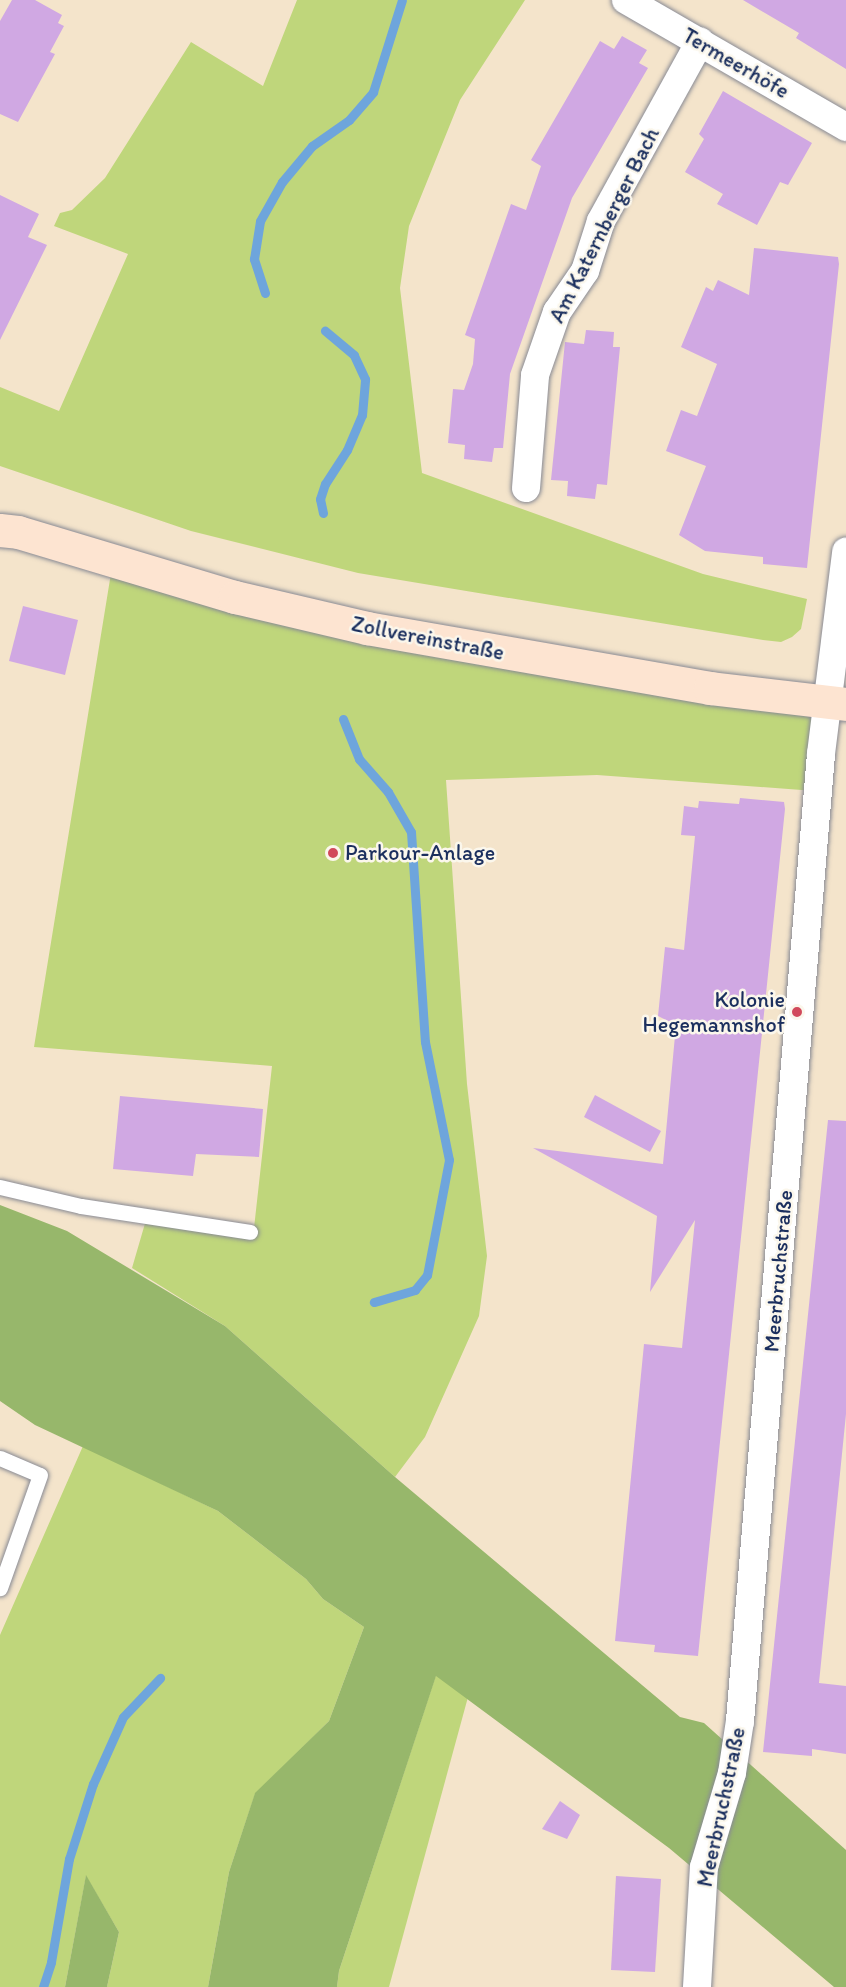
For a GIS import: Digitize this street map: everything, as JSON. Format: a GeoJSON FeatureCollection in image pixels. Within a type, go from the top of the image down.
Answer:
{"type":"FeatureCollection","features":[{"type":"Feature","properties":{"kind":"main road","name":"Zollvereinstraße"},"geometry":{"type":"LineString","coordinates":[[6,525],[235,597],[367,627],[710,688],[837,704]]}},
{"type":"Feature","properties":{"kind":"street","name":"Termeerhöfe"},"geometry":{"type":"LineString","coordinates":[[626,0],[846,127]]}},
{"type":"Feature","properties":{"kind":"street","name":"Am Katernberger Bach"},"geometry":{"type":"LineString","coordinates":[[526,488],[535,375],[557,312],[585,271],[601,221],[700,42]]}},
{"type":"Feature","properties":{"kind":"street","name":"Meerbruchstraße"},"geometry":{"type":"LineString","coordinates":[[698,1987],[704,1867],[732,1773],[740,1721],[837,704],[846,552]]}},
{"type":"Feature","properties":{"kind":"lane"},"geometry":{"type":"LineString","coordinates":[[0,1187],[81,1206],[250,1232]]}},
{"type":"Feature","properties":{"kind":"lane"},"geometry":{"type":"LineString","coordinates":[[0,1458],[40,1475],[0,1588]]}},
{"type":"Feature","properties":{"kind":"green space"},"geometry":{"type":"Polygon","coordinates":[[[297,0],[525,0],[460,100],[409,226],[400,288],[422,473],[703,574],[807,599],[801,629],[792,637],[781,642],[763,640],[358,573],[191,531],[0,466],[0,387],[59,411],[128,254],[54,226],[60,213],[72,210],[105,178],[191,42],[263,86],[297,0]]]}},
{"type":"Feature","properties":{"kind":"green space"},"geometry":{"type":"Polygon","coordinates":[[[112,567],[826,705],[815,791],[597,775],[446,780],[467,1084],[487,1256],[479,1316],[425,1437],[395,1477],[225,1326],[132,1268],[146,1220],[253,1237],[272,1066],[34,1047],[112,567]]]}},
{"type":"Feature","properties":{"kind":"green space"},"geometry":{"type":"Polygon","coordinates":[[[0,1205],[67,1231],[225,1326],[395,1477],[680,1717],[704,1723],[846,1850],[846,1987],[834,1987],[669,1848],[436,1676],[339,1971],[337,1987],[208,1987],[229,1872],[255,1793],[329,1721],[364,1627],[323,1599],[306,1579],[218,1511],[35,1425],[0,1401],[0,1205]]]}},
{"type":"Feature","properties":{"kind":"green space"},"geometry":{"type":"Polygon","coordinates":[[[83,1446],[218,1511],[306,1579],[323,1599],[364,1627],[329,1721],[255,1794],[229,1872],[208,1987],[107,1987],[119,1932],[86,1876],[65,1987],[0,1987],[0,1635],[83,1446]]]}},
{"type":"Feature","properties":{"kind":"green space"},"geometry":{"type":"Polygon","coordinates":[[[436,1675],[468,1697],[389,1987],[337,1987],[339,1971],[436,1675]]]}},
{"type":"Feature","properties":{"kind":"green space"},"geometry":{"type":"Polygon","coordinates":[[[86,1875],[119,1932],[107,1987],[65,1987],[86,1875]]]}},
{"type":"Feature","properties":{"kind":"building"},"geometry":{"type":"Polygon","coordinates":[[[12,0],[35,0],[62,15],[58,23],[64,26],[50,52],[55,54],[18,122],[0,114],[0,21],[12,0]]]}},
{"type":"Feature","properties":{"kind":"building"},"geometry":{"type":"Polygon","coordinates":[[[743,0],[846,0],[846,69],[796,38],[799,33],[743,0]]]}},
{"type":"Feature","properties":{"kind":"building"},"geometry":{"type":"Polygon","coordinates":[[[622,36],[647,50],[639,63],[648,68],[572,198],[510,374],[503,448],[494,448],[492,462],[464,459],[465,445],[448,443],[453,389],[464,390],[473,364],[475,339],[465,335],[511,204],[526,210],[541,166],[531,160],[600,41],[614,49],[622,36]]]}},
{"type":"Feature","properties":{"kind":"building"},"geometry":{"type":"Polygon","coordinates":[[[723,91],[812,143],[788,185],[780,182],[757,225],[717,204],[723,194],[685,172],[704,139],[699,134],[723,91]]]}},
{"type":"Feature","properties":{"kind":"building"},"geometry":{"type":"Polygon","coordinates":[[[0,195],[39,214],[28,237],[47,245],[0,340],[0,195]]]}},
{"type":"Feature","properties":{"kind":"building"},"geometry":{"type":"Polygon","coordinates":[[[754,248],[838,257],[807,568],[763,564],[763,557],[705,551],[679,535],[706,466],[666,451],[681,410],[697,416],[717,364],[681,347],[706,287],[713,291],[718,280],[749,295],[754,248]]]}},
{"type":"Feature","properties":{"kind":"building"},"geometry":{"type":"Polygon","coordinates":[[[586,330],[614,332],[613,347],[620,347],[607,485],[597,484],[595,499],[567,496],[568,481],[551,480],[565,342],[584,344],[586,330]]]}},
{"type":"Feature","properties":{"kind":"building"},"geometry":{"type":"Polygon","coordinates":[[[23,606],[78,620],[65,675],[9,661],[23,606]]]}},
{"type":"Feature","properties":{"kind":"building"},"geometry":{"type":"Polygon","coordinates":[[[740,798],[784,802],[785,809],[698,1656],[654,1652],[655,1645],[615,1641],[644,1344],[682,1348],[695,1220],[650,1292],[657,1216],[533,1148],[663,1164],[676,1025],[658,1016],[665,947],[684,950],[695,836],[681,835],[684,806],[698,808],[699,801],[739,804],[740,798]]]}},
{"type":"Feature","properties":{"kind":"building"},"geometry":{"type":"Polygon","coordinates":[[[595,1095],[661,1131],[650,1152],[584,1117],[595,1095]]]}},
{"type":"Feature","properties":{"kind":"building"},"geometry":{"type":"Polygon","coordinates":[[[120,1096],[263,1109],[259,1157],[196,1154],[193,1176],[113,1169],[120,1096]]]}},
{"type":"Feature","properties":{"kind":"building"},"geometry":{"type":"Polygon","coordinates":[[[828,1120],[846,1121],[846,1414],[819,1683],[846,1686],[846,1754],[812,1749],[812,1756],[763,1752],[828,1120]]]}},
{"type":"Feature","properties":{"kind":"building"},"geometry":{"type":"Polygon","coordinates":[[[560,1801],[580,1815],[567,1839],[542,1829],[560,1801]]]}},
{"type":"Feature","properties":{"kind":"building"},"geometry":{"type":"Polygon","coordinates":[[[616,1876],[661,1879],[655,1972],[611,1970],[616,1876]]]}},
{"type":"Feature","properties":{"kind":"waterway"},"geometry":{"type":"LineString","coordinates":[[265,293],[254,259],[260,221],[282,182],[312,146],[349,120],[373,92],[402,0]]}},
{"type":"Feature","properties":{"kind":"waterway"},"geometry":{"type":"LineString","coordinates":[[323,513],[320,499],[325,484],[347,450],[362,415],[365,379],[354,355],[325,331]]}},
{"type":"Feature","properties":{"kind":"waterway"},"geometry":{"type":"LineString","coordinates":[[343,719],[359,759],[388,792],[411,832],[425,1042],[449,1160],[427,1275],[415,1290],[374,1302]]}},
{"type":"Feature","properties":{"kind":"waterway"},"geometry":{"type":"LineString","coordinates":[[43,1987],[51,1962],[69,1859],[93,1784],[123,1717],[160,1678]]}},
{"type":"Feature","properties":{"kind":"place","name":"Parkour-Anlage"},"geometry":{"type":"Point","coordinates":[333,853]}},
{"type":"Feature","properties":{"kind":"place","name":"Kolonie Hegemannshof"},"geometry":{"type":"Point","coordinates":[797,1012]}}]}
